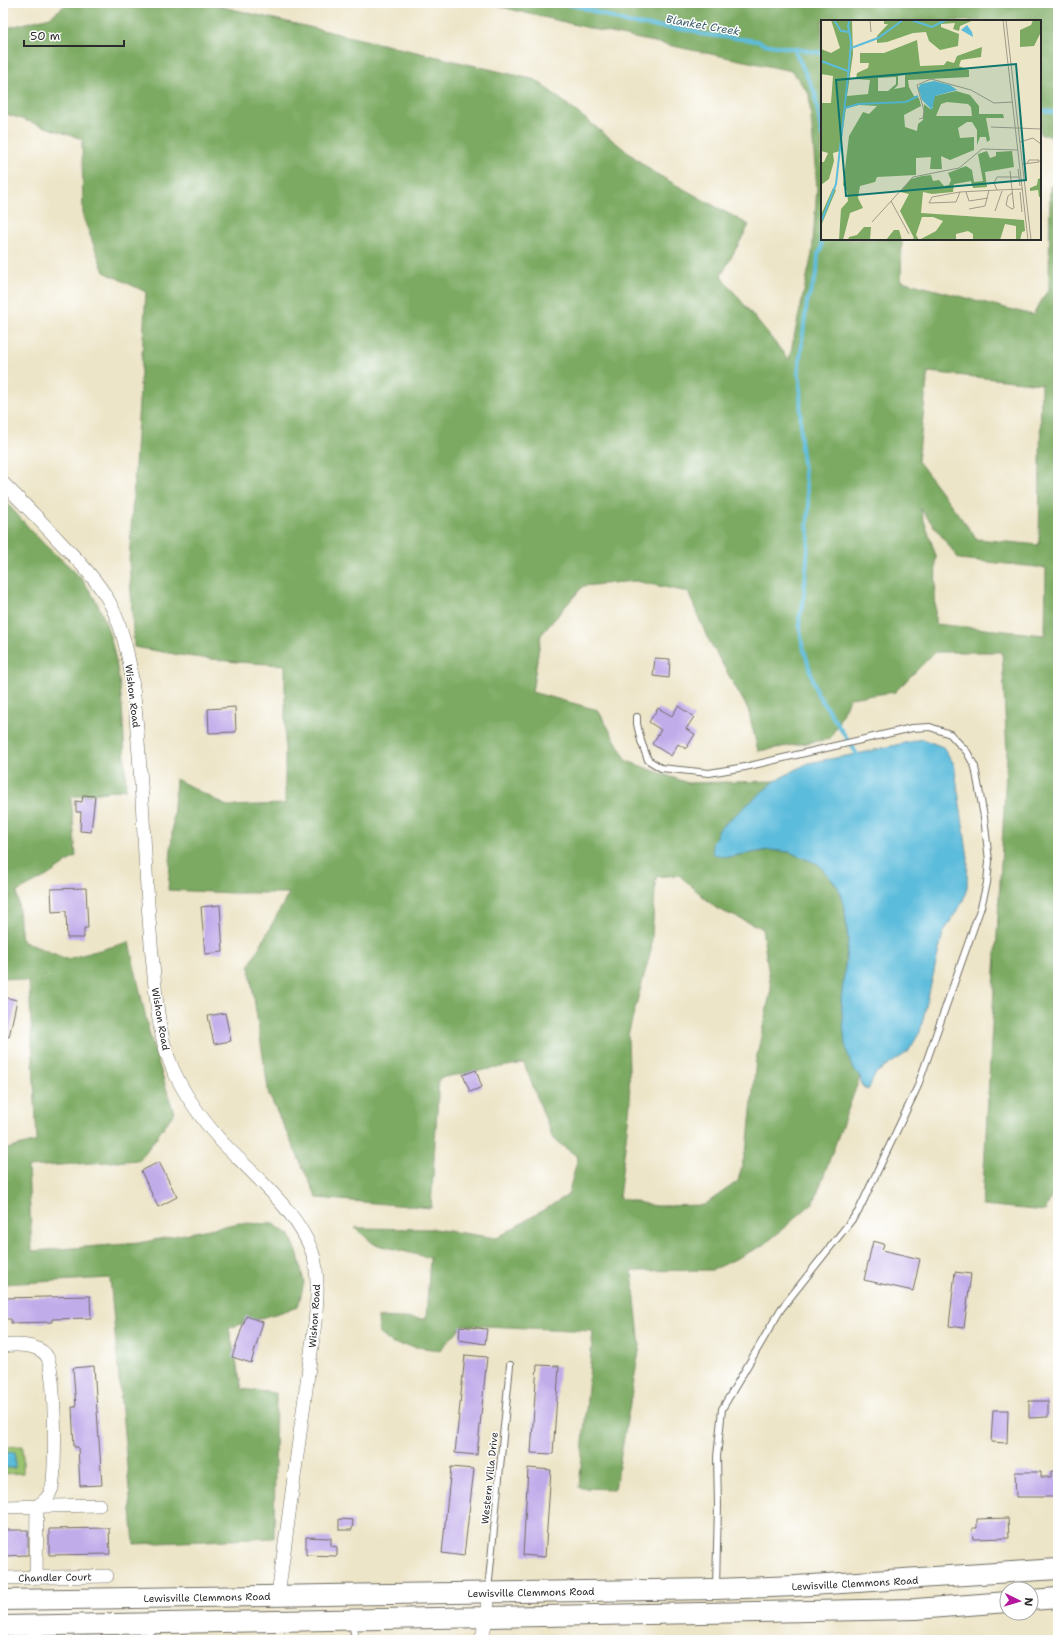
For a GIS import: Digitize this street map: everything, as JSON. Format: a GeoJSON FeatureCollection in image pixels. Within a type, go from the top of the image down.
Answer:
{"type":"FeatureCollection","features":[{"type":"Feature","properties":{"kind":"main road","name":"Lewisville Clemmons Road"},"geometry":{"type":"LineString","coordinates":[[3,1600],[716,1589],[796,1586],[1058,1569]]}},
{"type":"Feature","properties":{"kind":"main road"},"geometry":{"type":"LineString","coordinates":[[1039,1599],[1058,1598]]}},
{"type":"Feature","properties":{"kind":"main road"},"geometry":{"type":"LineString","coordinates":[[3,1626],[150,1632],[352,1620],[916,1609],[999,1603]]}},
{"type":"Feature","properties":{"kind":"street","name":"Wishon Road"},"geometry":{"type":"LineString","coordinates":[[3,483],[79,561],[98,584],[108,600],[118,622],[125,645],[135,706],[151,942],[157,1003],[165,1045],[170,1062],[181,1084],[204,1120],[298,1224],[307,1239],[314,1257],[317,1293],[315,1323],[278,1595]]}},
{"type":"Feature","properties":{"kind":"street"},"geometry":{"type":"LineString","coordinates":[[3,1346],[23,1345],[36,1348],[47,1355],[49,1360],[54,1407],[53,1476],[52,1488],[47,1499],[37,1506]]}},
{"type":"Feature","properties":{"kind":"street"},"geometry":{"type":"LineString","coordinates":[[3,1507],[100,1505]]}},
{"type":"Feature","properties":{"kind":"street"},"geometry":{"type":"LineString","coordinates":[[36,1578],[37,1506]]}},
{"type":"Feature","properties":{"kind":"street","name":"Chandler Court"},"geometry":{"type":"LineString","coordinates":[[3,1578],[108,1576]]}},
{"type":"Feature","properties":{"kind":"street"},"geometry":{"type":"LineString","coordinates":[[481,1640],[487,1618],[488,1593]]}},
{"type":"Feature","properties":{"kind":"lane"},"geometry":{"type":"LineString","coordinates":[[637,717],[641,741],[648,760],[661,768],[709,773],[912,728],[930,727],[950,734],[967,752],[975,767],[984,817],[989,861],[987,883],[981,907],[917,1088],[858,1212],[781,1309],[722,1409],[716,1457],[718,1506],[716,1589]]}},
{"type":"Feature","properties":{"kind":"lane","name":"Western Villa Drive"},"geometry":{"type":"LineString","coordinates":[[488,1593],[510,1365]]}},
{"type":"Feature","properties":{"kind":"lane"},"geometry":{"type":"LineString","coordinates":[[352,1620],[355,1640]]}},
{"type":"Feature","properties":{"kind":"green space"},"geometry":{"type":"Polygon","coordinates":[[[68,3],[206,3],[536,80],[653,172],[749,225],[721,276],[789,360],[812,254],[817,188],[809,94],[792,71],[606,32],[484,3],[1058,3],[1058,138],[1041,134],[1041,20],[821,20],[821,240],[902,240],[901,281],[1033,315],[1049,288],[1050,186],[1058,188],[1058,1182],[1045,1211],[982,1205],[1007,754],[1002,652],[935,652],[895,692],[850,698],[830,739],[758,751],[748,709],[707,637],[688,592],[635,581],[583,586],[541,635],[532,692],[598,710],[627,761],[688,783],[775,781],[720,828],[727,857],[769,850],[789,852],[818,864],[838,887],[845,910],[848,941],[841,1000],[851,1065],[860,1077],[814,1202],[764,1245],[713,1270],[632,1271],[640,1346],[615,1489],[579,1488],[593,1331],[463,1325],[440,1350],[393,1344],[379,1333],[378,1317],[426,1319],[430,1258],[374,1244],[355,1228],[434,1229],[497,1238],[568,1195],[578,1157],[553,1139],[524,1063],[439,1078],[431,1208],[317,1198],[269,1095],[249,966],[289,893],[232,893],[168,890],[176,779],[227,806],[285,804],[285,665],[236,662],[186,656],[134,647],[129,561],[146,292],[104,272],[83,217],[82,139],[3,113],[3,28],[50,17],[68,3]],[[928,372],[918,461],[977,539],[1039,545],[1041,384],[928,372]],[[920,508],[936,556],[935,624],[1045,635],[1046,568],[959,559],[920,508]],[[679,875],[656,877],[651,950],[628,1035],[630,1104],[619,1198],[655,1206],[704,1205],[738,1181],[748,1141],[756,1060],[771,989],[762,928],[717,909],[679,875]]]}},
{"type":"Feature","properties":{"kind":"green space"},"geometry":{"type":"Polygon","coordinates":[[[3,499],[46,546],[79,576],[97,603],[107,627],[114,653],[119,681],[124,737],[126,789],[71,797],[76,856],[47,876],[17,892],[22,941],[67,959],[129,942],[150,1036],[174,1113],[140,1160],[28,1167],[32,1251],[139,1243],[239,1223],[273,1224],[290,1235],[298,1254],[304,1283],[298,1307],[229,1328],[242,1389],[276,1393],[274,1538],[134,1544],[110,1278],[3,1284],[3,1150],[37,1141],[29,982],[3,977],[3,499]]]}},
{"type":"Feature","properties":{"kind":"green space"},"geometry":{"type":"Polygon","coordinates":[[[23,1446],[23,1473],[3,1474],[3,1447],[23,1446]]]}},
{"type":"Feature","properties":{"kind":"water"},"geometry":{"type":"Polygon","coordinates":[[[922,739],[943,747],[954,764],[968,858],[967,887],[963,901],[943,933],[920,1032],[908,1052],[876,1073],[868,1090],[862,1086],[860,1077],[851,1065],[845,1044],[841,1000],[848,941],[845,910],[838,887],[818,864],[789,852],[769,850],[727,857],[713,854],[712,844],[720,828],[775,781],[808,763],[857,754],[922,739]]]}},
{"type":"Feature","properties":{"kind":"water"},"geometry":{"type":"Polygon","coordinates":[[[15,1452],[15,1468],[3,1468],[3,1453],[15,1452]]]}},
{"type":"Feature","properties":{"kind":"building"},"geometry":{"type":"Polygon","coordinates":[[[655,658],[670,659],[669,678],[653,676],[655,658]]]}},
{"type":"Feature","properties":{"kind":"building"},"geometry":{"type":"Polygon","coordinates":[[[678,706],[694,717],[686,729],[695,734],[686,749],[678,744],[671,756],[652,744],[661,730],[649,722],[658,708],[672,716],[678,706]]]}},
{"type":"Feature","properties":{"kind":"building"},"geometry":{"type":"Polygon","coordinates":[[[235,707],[236,732],[209,733],[208,709],[235,707]]]}},
{"type":"Feature","properties":{"kind":"building"},"geometry":{"type":"Polygon","coordinates":[[[83,795],[95,796],[91,832],[80,831],[81,812],[76,812],[76,801],[82,802],[83,795]]]}},
{"type":"Feature","properties":{"kind":"building"},"geometry":{"type":"Polygon","coordinates":[[[86,888],[88,928],[84,928],[84,938],[67,938],[66,911],[52,912],[51,889],[86,888]]]}},
{"type":"Feature","properties":{"kind":"building"},"geometry":{"type":"Polygon","coordinates":[[[220,905],[223,952],[205,954],[201,907],[220,905]]]}},
{"type":"Feature","properties":{"kind":"building"},"geometry":{"type":"Polygon","coordinates":[[[3,997],[17,1000],[9,1037],[3,1035],[3,997]]]}},
{"type":"Feature","properties":{"kind":"building"},"geometry":{"type":"Polygon","coordinates":[[[225,1013],[231,1041],[214,1044],[208,1016],[225,1013]]]}},
{"type":"Feature","properties":{"kind":"building"},"geometry":{"type":"Polygon","coordinates":[[[476,1070],[482,1087],[470,1092],[463,1075],[476,1070]]]}},
{"type":"Feature","properties":{"kind":"building"},"geometry":{"type":"Polygon","coordinates":[[[159,1162],[177,1197],[158,1207],[141,1171],[159,1162]]]}},
{"type":"Feature","properties":{"kind":"building"},"geometry":{"type":"Polygon","coordinates":[[[873,1241],[884,1244],[882,1250],[920,1259],[913,1291],[864,1280],[873,1241]]]}},
{"type":"Feature","properties":{"kind":"building"},"geometry":{"type":"Polygon","coordinates":[[[955,1272],[971,1274],[964,1328],[949,1326],[955,1272]]]}},
{"type":"Feature","properties":{"kind":"building"},"geometry":{"type":"Polygon","coordinates":[[[90,1296],[91,1318],[52,1319],[52,1322],[11,1323],[11,1319],[3,1319],[3,1298],[90,1296]]]}},
{"type":"Feature","properties":{"kind":"building"},"geometry":{"type":"Polygon","coordinates":[[[246,1316],[263,1322],[251,1363],[232,1357],[246,1316]]]}},
{"type":"Feature","properties":{"kind":"building"},"geometry":{"type":"Polygon","coordinates":[[[460,1326],[487,1329],[485,1344],[459,1340],[460,1326]]]}},
{"type":"Feature","properties":{"kind":"building"},"geometry":{"type":"Polygon","coordinates":[[[465,1355],[487,1357],[477,1455],[455,1453],[465,1355]]]}},
{"type":"Feature","properties":{"kind":"building"},"geometry":{"type":"Polygon","coordinates":[[[537,1365],[559,1366],[553,1454],[531,1453],[537,1365]]]}},
{"type":"Feature","properties":{"kind":"building"},"geometry":{"type":"Polygon","coordinates":[[[94,1366],[102,1485],[80,1486],[78,1447],[74,1447],[72,1407],[76,1407],[73,1368],[94,1366]]]}},
{"type":"Feature","properties":{"kind":"building"},"geometry":{"type":"Polygon","coordinates":[[[1029,1401],[1048,1401],[1048,1417],[1029,1418],[1029,1401]]]}},
{"type":"Feature","properties":{"kind":"building"},"geometry":{"type":"Polygon","coordinates":[[[993,1410],[1008,1410],[1007,1443],[991,1442],[993,1410]]]}},
{"type":"Feature","properties":{"kind":"building"},"geometry":{"type":"Polygon","coordinates":[[[451,1467],[474,1469],[464,1556],[442,1553],[451,1467]]]}},
{"type":"Feature","properties":{"kind":"building"},"geometry":{"type":"Polygon","coordinates":[[[528,1468],[551,1470],[545,1557],[523,1555],[528,1468]]]}},
{"type":"Feature","properties":{"kind":"building"},"geometry":{"type":"Polygon","coordinates":[[[1051,1471],[1058,1471],[1058,1497],[1016,1497],[1015,1472],[1041,1472],[1041,1477],[1051,1477],[1051,1471]]]}},
{"type":"Feature","properties":{"kind":"building"},"geometry":{"type":"Polygon","coordinates":[[[1008,1518],[1009,1538],[973,1539],[972,1528],[977,1528],[977,1519],[1008,1518]]]}},
{"type":"Feature","properties":{"kind":"building"},"geometry":{"type":"Polygon","coordinates":[[[339,1519],[353,1520],[352,1530],[339,1530],[339,1519]]]}},
{"type":"Feature","properties":{"kind":"building"},"geometry":{"type":"Polygon","coordinates":[[[109,1528],[110,1554],[49,1555],[49,1529],[109,1528]]]}},
{"type":"Feature","properties":{"kind":"building"},"geometry":{"type":"Polygon","coordinates":[[[3,1530],[28,1530],[28,1555],[3,1556],[3,1530]]]}},
{"type":"Feature","properties":{"kind":"building"},"geometry":{"type":"Polygon","coordinates":[[[306,1537],[331,1538],[331,1546],[337,1547],[337,1556],[306,1555],[306,1537]]]}},
{"type":"Feature","properties":{"kind":"waterway","name":"Blanket Creek"},"geometry":{"type":"LineString","coordinates":[[559,3],[581,7],[628,23],[696,31],[700,34],[758,41],[763,44],[821,53]]}},
{"type":"Feature","properties":{"kind":"waterway"},"geometry":{"type":"LineString","coordinates":[[794,49],[815,93],[821,130]]}},
{"type":"Feature","properties":{"kind":"waterway","name":"Blanket Creek"},"geometry":{"type":"LineString","coordinates":[[1041,110],[1058,113]]}},
{"type":"Feature","properties":{"kind":"waterway"},"geometry":{"type":"LineString","coordinates":[[822,240],[821,250],[818,254],[817,273],[807,302],[798,374],[800,379],[801,448],[809,507],[807,526],[809,535],[803,604],[799,619],[802,643],[817,693],[857,754]]}}]}
